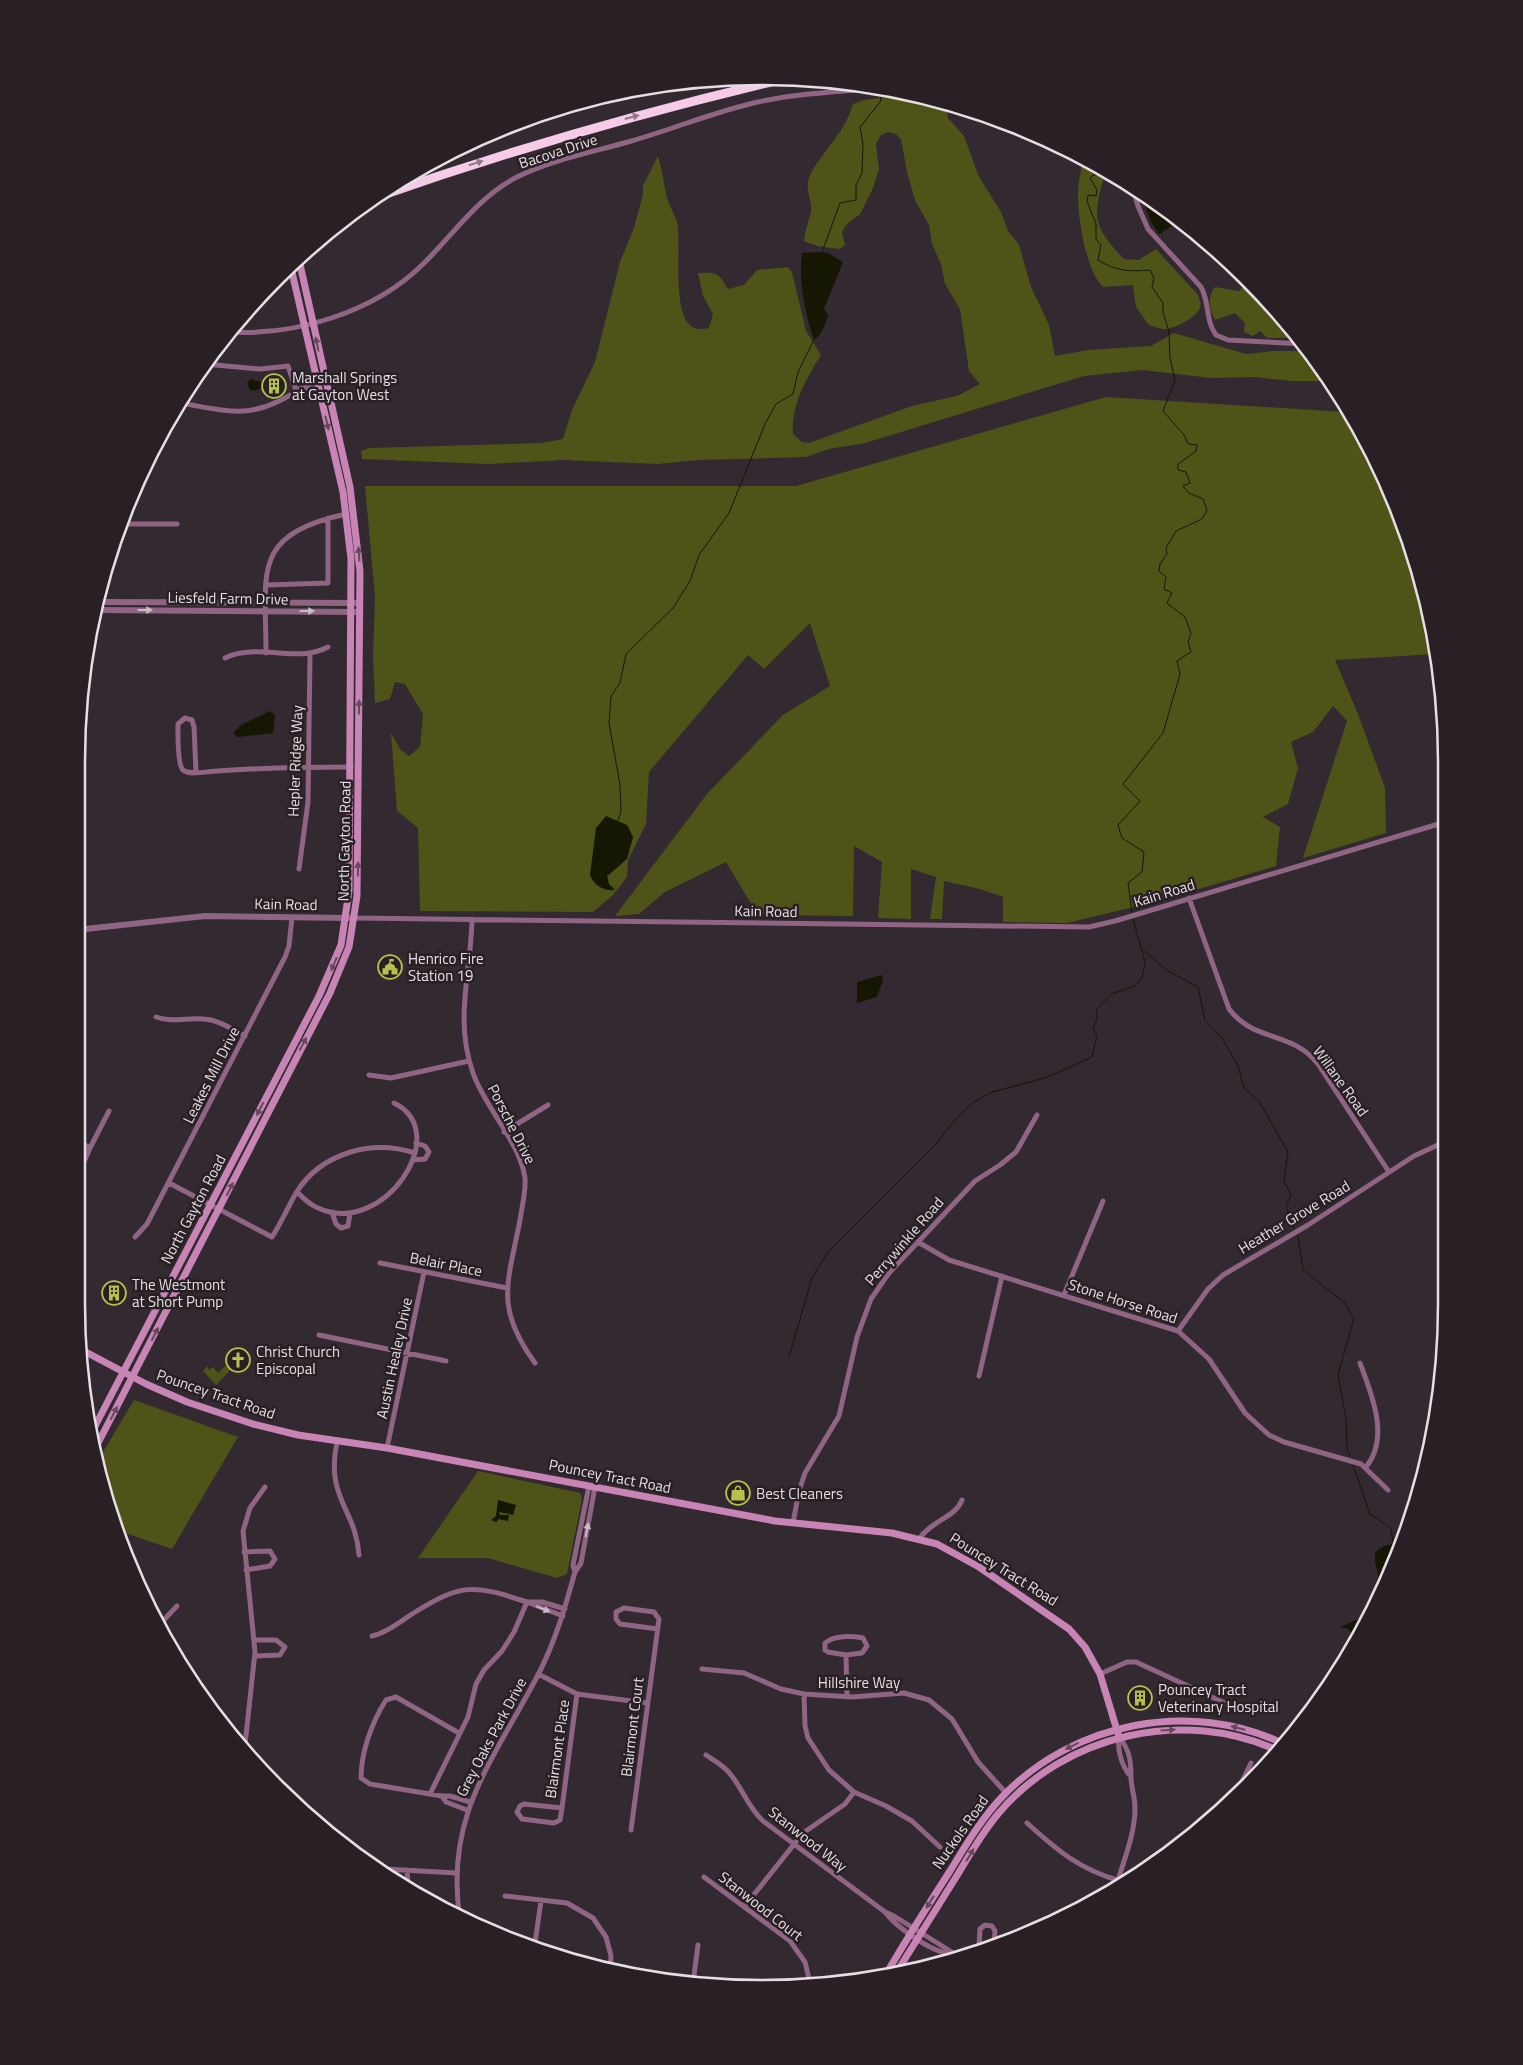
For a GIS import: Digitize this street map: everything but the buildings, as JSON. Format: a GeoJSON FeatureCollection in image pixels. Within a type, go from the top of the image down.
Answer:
{"type":"FeatureCollection","features":[{"type":"Feature","properties":{"kind":"highway"},"geometry":{"type":"LineString","coordinates":[[403,189],[567,135],[758,85]]}},
{"type":"Feature","properties":{"kind":"main road","name":"North Gayton Road"},"geometry":{"type":"LineString","coordinates":[[100,1442],[337,978],[350,947],[355,918],[358,879],[359,554],[353,504],[300,267]]}},
{"type":"Feature","properties":{"kind":"main road","name":"North Gayton Road"},"geometry":{"type":"LineString","coordinates":[[96,1424],[326,982],[341,945],[346,918],[350,891],[351,559],[346,514],[292,274]]}},
{"type":"Feature","properties":{"kind":"main road","name":"Pouncey Tract Road"},"geometry":{"type":"LineString","coordinates":[[86,1352],[133,1377],[187,1402],[272,1429],[337,1442],[388,1448],[793,1523],[892,1533],[937,1544],[968,1560],[1063,1622],[1085,1648],[1100,1674],[1120,1737]]}},
{"type":"Feature","properties":{"kind":"main road"},"geometry":{"type":"LineString","coordinates":[[1118,1729],[1162,1722],[1198,1722],[1247,1730],[1277,1741]]}},
{"type":"Feature","properties":{"kind":"main road","name":"Nuckols Road"},"geometry":{"type":"LineString","coordinates":[[890,1967],[979,1824],[1006,1793],[1052,1757],[1080,1742],[1118,1729]]}},
{"type":"Feature","properties":{"kind":"main road"},"geometry":{"type":"LineString","coordinates":[[1120,1737],[1165,1730],[1197,1730],[1234,1736],[1271,1748]]}},
{"type":"Feature","properties":{"kind":"main road","name":"Nuckols Road"},"geometry":{"type":"LineString","coordinates":[[901,1965],[982,1834],[1011,1800],[1036,1778],[1062,1761],[1120,1737]]}},
{"type":"Feature","properties":{"kind":"street","name":"Bacova Drive"},"geometry":{"type":"LineString","coordinates":[[239,332],[264,332],[313,322],[363,306],[388,293],[422,266],[489,195],[533,170],[759,101],[850,91]]}},
{"type":"Feature","properties":{"kind":"street"},"geometry":{"type":"LineString","coordinates":[[1136,199],[1148,229],[1201,287],[1206,298],[1208,320],[1216,336],[1222,339],[1246,342],[1293,344]]}},
{"type":"Feature","properties":{"kind":"street"},"geometry":{"type":"LineString","coordinates":[[214,365],[260,369],[287,366],[290,369],[295,392]]}},
{"type":"Feature","properties":{"kind":"street"},"geometry":{"type":"LineString","coordinates":[[188,404],[245,412],[262,409],[295,392],[319,387]]}},
{"type":"Feature","properties":{"kind":"street"},"geometry":{"type":"LineString","coordinates":[[266,653],[267,566],[283,541],[295,531],[328,518],[346,514]]}},
{"type":"Feature","properties":{"kind":"street"},"geometry":{"type":"LineString","coordinates":[[266,585],[328,583],[328,518]]}},
{"type":"Feature","properties":{"kind":"street"},"geometry":{"type":"LineString","coordinates":[[128,524],[177,524]]}},
{"type":"Feature","properties":{"kind":"street","name":"Liesfeld Farm Drive"},"geometry":{"type":"LineString","coordinates":[[104,602],[360,603]]}},
{"type":"Feature","properties":{"kind":"street","name":"Liesfeld Farm Drive"},"geometry":{"type":"LineString","coordinates":[[103,610],[360,612]]}},
{"type":"Feature","properties":{"kind":"street"},"geometry":{"type":"LineString","coordinates":[[225,658],[237,652],[310,654],[328,647]]}},
{"type":"Feature","properties":{"kind":"street","name":"Hepler Ridge Way"},"geometry":{"type":"LineString","coordinates":[[299,869],[308,802],[310,654]]}},
{"type":"Feature","properties":{"kind":"street"},"geometry":{"type":"LineString","coordinates":[[196,772],[194,727],[192,720],[185,718],[178,724],[179,763],[185,771],[196,772],[351,767]]}},
{"type":"Feature","properties":{"kind":"street","name":"Kain Road"},"geometry":{"type":"LineString","coordinates":[[85,929],[198,917],[1074,927],[1102,924],[1438,824]]}},
{"type":"Feature","properties":{"kind":"street","name":"Willane Road"},"geometry":{"type":"LineString","coordinates":[[1189,898],[1218,983],[1229,1009],[1241,1022],[1254,1030],[1286,1040],[1307,1052],[1318,1064],[1388,1172]]}},
{"type":"Feature","properties":{"kind":"street","name":"Leakes Mill Drive"},"geometry":{"type":"LineString","coordinates":[[135,1237],[145,1228],[285,957],[289,946],[292,917]]}},
{"type":"Feature","properties":{"kind":"street","name":"Porsche Drive"},"geometry":{"type":"LineString","coordinates":[[472,920],[470,956],[462,1010],[465,1042],[479,1090],[520,1160],[525,1188],[507,1288],[510,1320],[519,1341],[535,1363]]}},
{"type":"Feature","properties":{"kind":"street"},"geometry":{"type":"LineString","coordinates":[[156,1017],[170,1021],[197,1018],[212,1020],[245,1036]]}},
{"type":"Feature","properties":{"kind":"street"},"geometry":{"type":"LineString","coordinates":[[369,1075],[390,1078],[469,1061]]}},
{"type":"Feature","properties":{"kind":"street"},"geometry":{"type":"LineString","coordinates":[[297,1192],[318,1208],[332,1212],[350,1212],[374,1205],[388,1196],[401,1182],[413,1160],[416,1143],[410,1117],[401,1106],[394,1103]]}},
{"type":"Feature","properties":{"kind":"street"},"geometry":{"type":"LineString","coordinates":[[504,1132],[548,1105]]}},
{"type":"Feature","properties":{"kind":"street"},"geometry":{"type":"LineString","coordinates":[[85,1159],[108,1111]]}},
{"type":"Feature","properties":{"kind":"street","name":"Perrywinkle Road"},"geometry":{"type":"LineString","coordinates":[[793,1523],[799,1491],[805,1474],[839,1416],[857,1337],[866,1310],[882,1282],[975,1181],[1016,1152],[1037,1115]]}},
{"type":"Feature","properties":{"kind":"street"},"geometry":{"type":"LineString","coordinates":[[413,1160],[424,1159],[429,1152],[425,1146],[416,1143]]}},
{"type":"Feature","properties":{"kind":"street"},"geometry":{"type":"LineString","coordinates":[[85,1145],[90,1148]]}},
{"type":"Feature","properties":{"kind":"street","name":"Heather Grove Road"},"geometry":{"type":"LineString","coordinates":[[1178,1331],[1208,1289],[1222,1275],[1308,1225],[1424,1150],[1438,1145]]}},
{"type":"Feature","properties":{"kind":"street"},"geometry":{"type":"LineString","coordinates":[[169,1183],[272,1237],[297,1192],[321,1166],[356,1150],[393,1148],[415,1153]]}},
{"type":"Feature","properties":{"kind":"street"},"geometry":{"type":"LineString","coordinates":[[1064,1295],[1103,1200]]}},
{"type":"Feature","properties":{"kind":"street"},"geometry":{"type":"LineString","coordinates":[[332,1212],[336,1224],[341,1228],[348,1226],[350,1212]]}},
{"type":"Feature","properties":{"kind":"street","name":"Stone Horse Road"},"geometry":{"type":"LineString","coordinates":[[918,1242],[943,1257],[1178,1331],[1209,1360],[1245,1413],[1269,1435],[1284,1442],[1354,1461],[1366,1467],[1388,1490]]}},
{"type":"Feature","properties":{"kind":"street","name":"Belair Place"},"geometry":{"type":"LineString","coordinates":[[380,1264],[507,1288]]}},
{"type":"Feature","properties":{"kind":"street","name":"Austin Healey Drive"},"geometry":{"type":"LineString","coordinates":[[388,1448],[409,1353],[424,1272]]}},
{"type":"Feature","properties":{"kind":"street"},"geometry":{"type":"LineString","coordinates":[[979,1376],[1002,1276]]}},
{"type":"Feature","properties":{"kind":"street"},"geometry":{"type":"LineString","coordinates":[[319,1335],[446,1361]]}},
{"type":"Feature","properties":{"kind":"street"},"geometry":{"type":"LineString","coordinates":[[1360,1363],[1378,1421],[1377,1446],[1366,1467]]}},
{"type":"Feature","properties":{"kind":"street"},"geometry":{"type":"LineString","coordinates":[[337,1442],[334,1457],[334,1479],[340,1500],[357,1536],[359,1555]]}},
{"type":"Feature","properties":{"kind":"street"},"geometry":{"type":"LineString","coordinates":[[245,1741],[255,1656],[243,1531],[250,1508],[265,1487]]}},
{"type":"Feature","properties":{"kind":"street","name":"Grey Oaks Park Drive"},"geometry":{"type":"LineString","coordinates":[[459,1908],[456,1873],[460,1840],[467,1810],[479,1780],[538,1674],[563,1616],[575,1572],[573,1565],[592,1487]]}},
{"type":"Feature","properties":{"kind":"street"},"geometry":{"type":"LineString","coordinates":[[920,1539],[930,1526],[956,1510],[962,1500]]}},
{"type":"Feature","properties":{"kind":"street"},"geometry":{"type":"LineString","coordinates":[[244,1552],[270,1551],[275,1559],[270,1566],[246,1570]]}},
{"type":"Feature","properties":{"kind":"street"},"geometry":{"type":"LineString","coordinates":[[372,1636],[398,1624],[452,1591],[474,1588],[494,1591],[563,1616]]}},
{"type":"Feature","properties":{"kind":"street"},"geometry":{"type":"LineString","coordinates":[[527,1602],[542,1602],[565,1609]]}},
{"type":"Feature","properties":{"kind":"street"},"geometry":{"type":"LineString","coordinates":[[430,1794],[468,1717],[476,1684],[484,1670],[502,1651],[514,1632],[527,1602]]}},
{"type":"Feature","properties":{"kind":"street"},"geometry":{"type":"LineString","coordinates":[[164,1620],[177,1606]]}},
{"type":"Feature","properties":{"kind":"street"},"geometry":{"type":"LineString","coordinates":[[622,1608],[654,1612],[659,1617],[658,1629],[620,1624],[615,1615],[622,1608]]}},
{"type":"Feature","properties":{"kind":"street","name":"Blairmont Court"},"geometry":{"type":"LineString","coordinates":[[632,1830],[658,1629]]}},
{"type":"Feature","properties":{"kind":"street"},"geometry":{"type":"LineString","coordinates":[[838,1637],[862,1638],[866,1642],[867,1646],[862,1653],[846,1655],[828,1652],[825,1650],[826,1643],[831,1638],[838,1637]]}},
{"type":"Feature","properties":{"kind":"street"},"geometry":{"type":"LineString","coordinates":[[254,1640],[276,1640],[285,1647],[280,1655],[255,1656]]}},
{"type":"Feature","properties":{"kind":"street"},"geometry":{"type":"LineString","coordinates":[[846,1655],[847,1696]]}},
{"type":"Feature","properties":{"kind":"street"},"geometry":{"type":"LineString","coordinates":[[1100,1674],[1127,1662],[1136,1662],[1242,1711]]}},
{"type":"Feature","properties":{"kind":"street","name":"Hillshire Way"},"geometry":{"type":"LineString","coordinates":[[702,1668],[744,1673],[781,1689],[804,1694],[847,1696],[904,1693],[928,1700],[952,1719],[978,1762],[1006,1793]]}},
{"type":"Feature","properties":{"kind":"street"},"geometry":{"type":"LineString","coordinates":[[538,1674],[577,1694],[647,1703]]}},
{"type":"Feature","properties":{"kind":"street","name":"Blairmont Place"},"geometry":{"type":"LineString","coordinates":[[562,1808],[524,1804],[520,1806],[517,1812],[522,1819],[554,1823],[560,1820],[562,1808],[577,1694]]}},
{"type":"Feature","properties":{"kind":"street"},"geometry":{"type":"LineString","coordinates":[[804,1694],[805,1726],[813,1748],[829,1770],[854,1792],[899,1813],[923,1830],[940,1846]]}},
{"type":"Feature","properties":{"kind":"street"},"geometry":{"type":"LineString","coordinates":[[459,1733],[396,1697],[386,1700],[377,1713],[361,1763],[361,1778],[370,1784],[450,1796],[470,1802]]}},
{"type":"Feature","properties":{"kind":"street"},"geometry":{"type":"LineString","coordinates":[[1120,1737],[1118,1745],[1125,1770],[1131,1777],[1135,1800],[1134,1821],[1120,1876]]}},
{"type":"Feature","properties":{"kind":"street","name":"Stanwood Way"},"geometry":{"type":"LineString","coordinates":[[706,1756],[721,1765],[731,1775],[758,1816],[885,1912],[946,1954]]}},
{"type":"Feature","properties":{"kind":"street"},"geometry":{"type":"LineString","coordinates":[[1244,1778],[1251,1763]]}},
{"type":"Feature","properties":{"kind":"street"},"geometry":{"type":"LineString","coordinates":[[744,1907],[809,1828],[845,1804],[854,1792]]}},
{"type":"Feature","properties":{"kind":"street"},"geometry":{"type":"LineString","coordinates":[[442,1796],[446,1802],[467,1810]]}},
{"type":"Feature","properties":{"kind":"street"},"geometry":{"type":"LineString","coordinates":[[1027,1823],[1072,1861],[1092,1872],[1115,1880]]}},
{"type":"Feature","properties":{"kind":"street"},"geometry":{"type":"LineString","coordinates":[[391,1869],[456,1873]]}},
{"type":"Feature","properties":{"kind":"street"},"geometry":{"type":"LineString","coordinates":[[407,1870],[408,1879]]}},
{"type":"Feature","properties":{"kind":"street","name":"Stanwood Court"},"geometry":{"type":"LineString","coordinates":[[704,1877],[796,1947],[805,1962],[809,1979]]}},
{"type":"Feature","properties":{"kind":"street"},"geometry":{"type":"LineString","coordinates":[[505,1896],[567,1903],[593,1918],[606,1937],[611,1956],[610,1963]]}},
{"type":"Feature","properties":{"kind":"street"},"geometry":{"type":"LineString","coordinates":[[535,1941],[541,1901]]}},
{"type":"Feature","properties":{"kind":"street"},"geometry":{"type":"LineString","coordinates":[[979,1944],[980,1929],[985,1925],[992,1926],[995,1931],[994,1938]]}},
{"type":"Feature","properties":{"kind":"street"},"geometry":{"type":"LineString","coordinates":[[694,1976],[698,1945]]}},
{"type":"Feature","properties":{"kind":"green space"},"geometry":{"type":"Polygon","coordinates":[[[887,97],[947,111],[948,118],[964,136],[979,177],[1001,212],[1008,231],[1019,245],[1031,287],[1049,325],[1055,356],[1088,350],[1151,346],[1174,333],[1246,354],[1299,351],[1320,381],[1291,381],[1255,377],[1211,378],[1143,370],[1084,376],[865,443],[829,449],[806,457],[699,460],[658,464],[563,460],[489,464],[362,459],[361,451],[369,448],[542,443],[563,439],[572,410],[595,362],[620,262],[634,228],[643,194],[643,186],[658,156],[669,204],[677,222],[680,299],[683,314],[689,324],[699,329],[709,328],[713,314],[703,296],[698,273],[714,273],[728,289],[744,285],[757,270],[788,267],[792,272],[806,331],[821,355],[805,383],[794,413],[793,434],[802,442],[809,443],[912,406],[957,396],[980,384],[969,371],[960,309],[945,284],[941,264],[932,244],[929,225],[915,200],[907,172],[901,139],[896,134],[889,132],[881,135],[876,144],[879,169],[873,188],[860,214],[846,225],[842,232],[845,245],[840,249],[804,241],[811,211],[808,184],[811,173],[845,124],[853,104],[864,100],[887,97]]]}},
{"type":"Feature","properties":{"kind":"green space"},"geometry":{"type":"Polygon","coordinates":[[[1081,167],[1104,178],[1097,208],[1097,217],[1100,227],[1113,247],[1124,259],[1139,260],[1156,249],[1198,295],[1200,308],[1188,320],[1168,329],[1160,329],[1149,325],[1136,307],[1133,285],[1103,287],[1097,279],[1087,256],[1079,215],[1078,188],[1081,167]]]}},
{"type":"Feature","properties":{"kind":"green space"},"geometry":{"type":"Polygon","coordinates":[[[1215,287],[1239,291],[1243,287],[1289,338],[1267,338],[1260,331],[1253,336],[1244,332],[1245,323],[1235,313],[1215,320],[1210,304],[1212,291],[1215,287]]]}},
{"type":"Feature","properties":{"kind":"green space"},"geometry":{"type":"Polygon","coordinates":[[[1106,397],[1340,412],[1368,462],[1387,503],[1415,586],[1429,654],[1335,660],[1358,714],[1385,788],[1386,833],[1303,858],[1347,721],[1333,706],[1313,732],[1291,742],[1298,768],[1288,804],[1263,817],[1280,827],[1276,866],[1155,902],[1067,923],[1003,922],[1003,897],[980,889],[944,881],[942,919],[930,919],[936,877],[911,869],[911,919],[878,918],[882,862],[854,846],[853,916],[758,915],[726,862],[665,892],[639,914],[615,916],[707,794],[783,715],[830,686],[810,623],[764,669],[748,655],[649,772],[646,824],[628,860],[627,877],[613,895],[593,912],[420,911],[418,828],[397,811],[391,733],[400,749],[409,756],[420,747],[423,714],[405,684],[395,682],[390,699],[375,703],[373,657],[375,597],[365,486],[796,486],[1106,397]],[[627,825],[590,875],[614,889],[609,884],[607,876],[627,859],[633,837],[627,825]]]}},
{"type":"Feature","properties":{"kind":"green space"},"geometry":{"type":"Polygon","coordinates":[[[207,1366],[209,1370],[213,1367],[218,1373],[225,1366],[231,1369],[216,1385],[203,1371],[207,1366]]]}},
{"type":"Feature","properties":{"kind":"green space"},"geometry":{"type":"Polygon","coordinates":[[[134,1400],[238,1437],[172,1549],[125,1533],[108,1479],[102,1453],[134,1400]]]}},
{"type":"Feature","properties":{"kind":"green space"},"geometry":{"type":"Polygon","coordinates":[[[478,1471],[580,1493],[582,1499],[567,1574],[557,1578],[488,1558],[418,1558],[478,1471]]]}},
{"type":"Feature","properties":{"kind":"shaded area"},"geometry":{"type":"Polygon","coordinates":[[[1144,204],[1173,225],[1159,234],[1151,222],[1144,204]]]}},
{"type":"Feature","properties":{"kind":"shaded area"},"geometry":{"type":"Polygon","coordinates":[[[802,253],[828,253],[843,262],[824,309],[828,316],[826,322],[814,340],[803,297],[801,264],[802,253]]]}},
{"type":"Feature","properties":{"kind":"shaded area"},"geometry":{"type":"Polygon","coordinates":[[[251,379],[261,382],[263,387],[255,391],[250,390],[247,383],[251,379]]]}},
{"type":"Feature","properties":{"kind":"shaded area"},"geometry":{"type":"Polygon","coordinates":[[[270,711],[275,715],[273,733],[238,737],[233,733],[241,725],[270,711]]]}},
{"type":"Feature","properties":{"kind":"shaded area"},"geometry":{"type":"Polygon","coordinates":[[[606,816],[627,825],[633,837],[627,859],[607,876],[609,884],[615,890],[607,890],[600,887],[590,875],[596,828],[606,816]]]}},
{"type":"Feature","properties":{"kind":"shaded area"},"geometry":{"type":"Polygon","coordinates":[[[882,975],[883,980],[877,997],[857,1003],[857,982],[882,975]]]}},
{"type":"Feature","properties":{"kind":"shaded area"},"geometry":{"type":"Polygon","coordinates":[[[498,1500],[516,1505],[513,1515],[499,1512],[500,1515],[509,1515],[508,1521],[499,1519],[496,1522],[491,1520],[496,1516],[498,1500]]]}},
{"type":"Feature","properties":{"kind":"shaded area"},"geometry":{"type":"Polygon","coordinates":[[[1394,1544],[1379,1579],[1375,1552],[1384,1546],[1394,1544]]]}},
{"type":"Feature","properties":{"kind":"shaded area"},"geometry":{"type":"Polygon","coordinates":[[[1360,1619],[1352,1633],[1348,1629],[1340,1627],[1360,1619]]]}},
{"type":"Feature","properties":{"kind":"waterway"},"geometry":{"type":"LineString","coordinates":[[822,252],[840,203],[856,200],[856,185],[862,173],[863,144],[860,127],[880,102],[882,96]]}},
{"type":"Feature","properties":{"kind":"waterway"},"geometry":{"type":"LineString","coordinates":[[1097,174],[1090,178],[1097,190],[1096,196],[1088,195],[1087,201],[1096,224],[1096,239],[1101,245],[1098,260],[1123,270],[1150,270],[1154,278],[1152,287],[1163,303],[1163,312],[1169,332],[1170,358],[1175,380],[1163,411],[1184,435],[1188,444],[1197,445],[1196,451],[1178,464],[1178,470],[1186,472],[1190,483],[1183,486],[1189,493],[1203,499],[1207,510],[1202,519],[1176,531],[1166,548],[1167,554],[1160,564],[1159,571],[1166,577],[1164,589],[1172,593],[1167,603],[1185,617],[1191,633],[1188,642],[1191,652],[1177,661],[1180,674],[1163,733],[1123,784],[1140,801],[1118,825],[1122,838],[1144,852],[1142,872],[1128,883],[1132,912]]}},
{"type":"Feature","properties":{"kind":"waterway"},"geometry":{"type":"LineString","coordinates":[[618,820],[621,812],[620,785],[609,723],[611,696],[620,683],[626,654],[673,608],[690,581],[699,555],[729,513],[765,424],[776,404],[793,394],[798,372],[814,340]]}},
{"type":"Feature","properties":{"kind":"waterway"},"geometry":{"type":"LineString","coordinates":[[789,1357],[812,1278],[828,1252],[937,1143],[953,1122],[972,1103],[992,1092],[1045,1078],[1092,1057],[1097,1036],[1093,1029],[1097,1020],[1096,1010],[1111,994],[1135,986],[1142,978],[1145,962],[1133,919]]}},
{"type":"Feature","properties":{"kind":"waterway"},"geometry":{"type":"LineString","coordinates":[[1143,950],[1168,971],[1198,987],[1205,1020],[1222,1038],[1238,1066],[1244,1088],[1259,1101],[1288,1152],[1284,1181],[1291,1195],[1286,1206],[1294,1229]]}},
{"type":"Feature","properties":{"kind":"waterway"},"geometry":{"type":"LineString","coordinates":[[1298,1236],[1303,1270],[1344,1302],[1354,1319],[1338,1374],[1346,1420],[1347,1448],[1350,1456]]}},
{"type":"Feature","properties":{"kind":"waterway"},"geometry":{"type":"LineString","coordinates":[[1353,1465],[1370,1514],[1391,1528],[1393,1543]]}},
{"type":"Feature","properties":{"kind":"place","name":"Marshall Springs at Gayton West"},"geometry":{"type":"Point","coordinates":[274,386]}},
{"type":"Feature","properties":{"kind":"place","name":"Henrico Fire Station 19"},"geometry":{"type":"Point","coordinates":[390,967]}},
{"type":"Feature","properties":{"kind":"place","name":"The Westmont at Short Pump"},"geometry":{"type":"Point","coordinates":[114,1293]}},
{"type":"Feature","properties":{"kind":"place","name":"Christ Church Episcopal"},"geometry":{"type":"Point","coordinates":[238,1360]}},
{"type":"Feature","properties":{"kind":"place","name":"Best Cleaners"},"geometry":{"type":"Point","coordinates":[738,1493]}},
{"type":"Feature","properties":{"kind":"place","name":"Pouncey Tract Veterinary Hospital"},"geometry":{"type":"Point","coordinates":[1140,1698]}}]}
